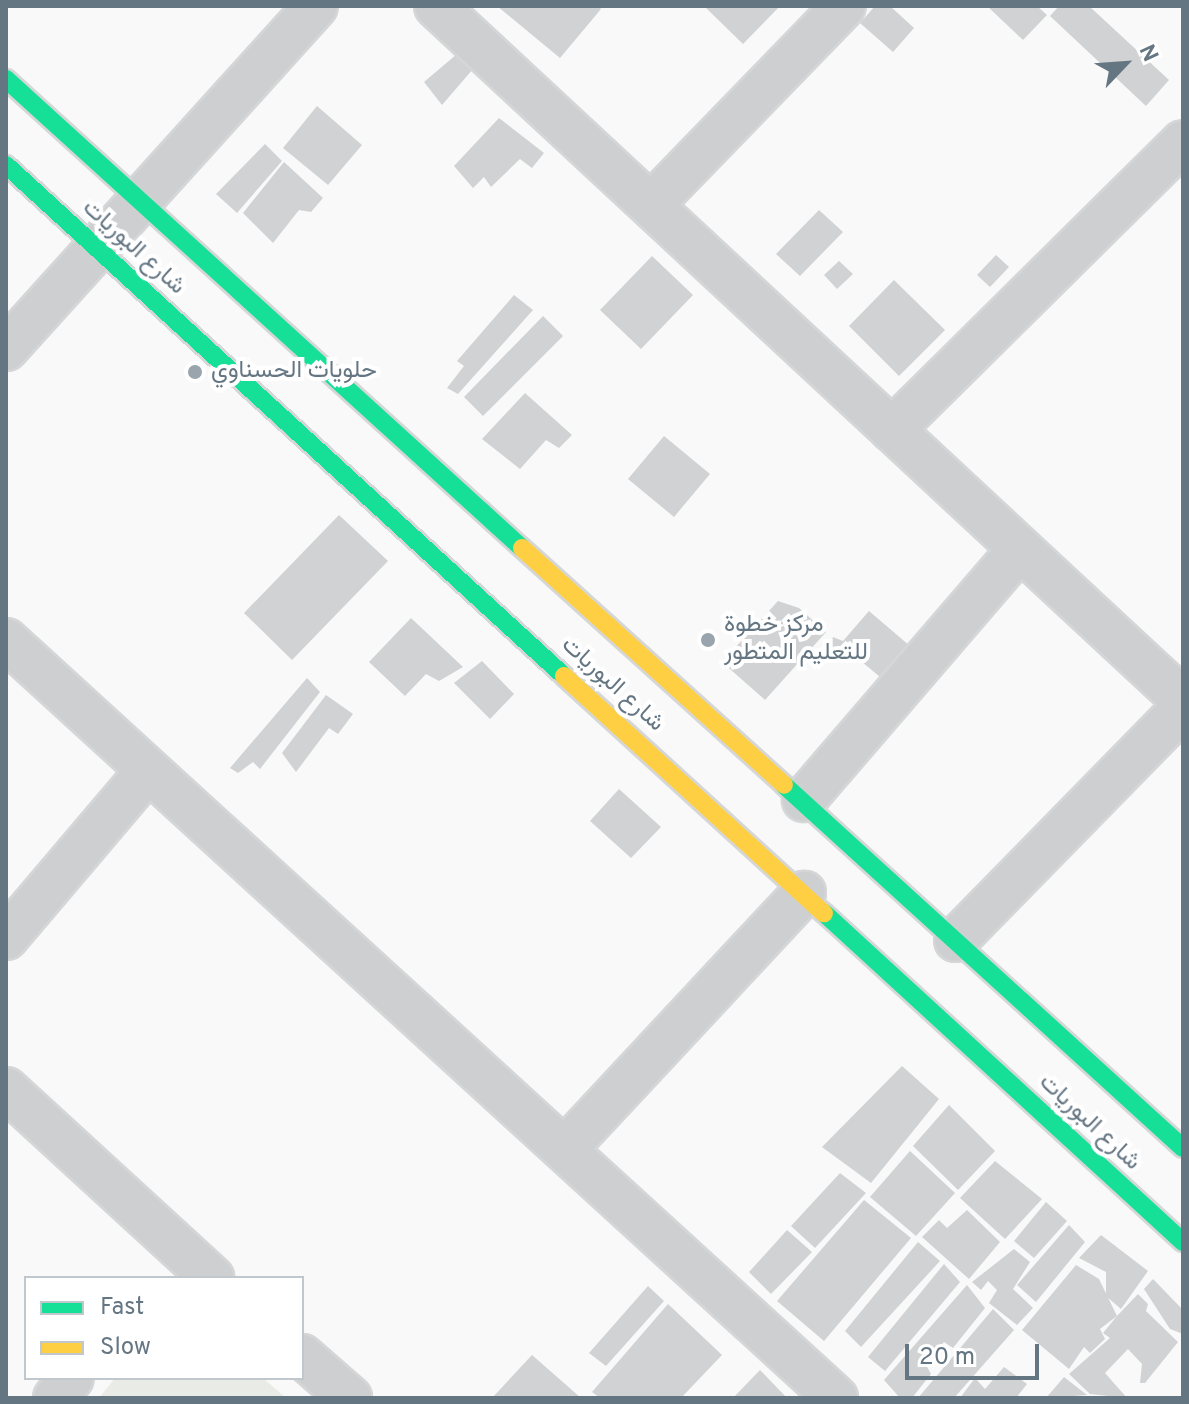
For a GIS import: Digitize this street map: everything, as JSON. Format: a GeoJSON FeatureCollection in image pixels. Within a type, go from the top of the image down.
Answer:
{"type":"FeatureCollection","features":[{"type":"Feature","properties":{"kind":"street"},"geometry":{"type":"LineString","coordinates":[[6,349],[316,6]]}},
{"type":"Feature","properties":{"kind":"street"},"geometry":{"type":"LineString","coordinates":[[436,6],[1183,700]]}},
{"type":"Feature","properties":{"kind":"street"},"geometry":{"type":"LineString","coordinates":[[651,205],[844,6]]}},
{"type":"Feature","properties":{"kind":"street","name":"شارع البوريات"},"geometry":{"type":"LineString","coordinates":[[6,79],[138,204],[804,800],[1183,1148]]}},
{"type":"Feature","properties":{"kind":"street"},"geometry":{"type":"LineString","coordinates":[[892,430],[1183,142]]}},
{"type":"Feature","properties":{"kind":"street","name":"شارع البوريات"},"geometry":{"type":"LineString","coordinates":[[6,165],[1183,1242]]}},
{"type":"Feature","properties":{"kind":"street"},"geometry":{"type":"LineString","coordinates":[[804,800],[1020,549]]}},
{"type":"Feature","properties":{"kind":"street"},"geometry":{"type":"LineString","coordinates":[[6,640],[146,773],[566,1148],[836,1398]]}},
{"type":"Feature","properties":{"kind":"street"},"geometry":{"type":"LineString","coordinates":[[956,940],[1183,708]]}},
{"type":"Feature","properties":{"kind":"street"},"geometry":{"type":"LineString","coordinates":[[6,938],[146,773]]}},
{"type":"Feature","properties":{"kind":"street"},"geometry":{"type":"LineString","coordinates":[[566,1148],[804,893]]}},
{"type":"Feature","properties":{"kind":"street"},"geometry":{"type":"LineString","coordinates":[[6,1089],[184,1269]]}},
{"type":"Feature","properties":{"kind":"street"},"geometry":{"type":"LineString","coordinates":[[304,1358],[350,1398]]}},
{"type":"Feature","properties":{"kind":"street"},"geometry":{"type":"LineString","coordinates":[[55,1398],[70,1380]]}},
{"type":"Feature","properties":{"kind":"shaded area"},"geometry":{"type":"Polygon","coordinates":[[[113,1380],[265,1380],[286,1398],[99,1398],[113,1380]]]}},
{"type":"Feature","properties":{"kind":"building"},"geometry":{"type":"Polygon","coordinates":[[[497,6],[598,6],[601,9],[560,58],[497,6]]]}},
{"type":"Feature","properties":{"kind":"building"},"geometry":{"type":"Polygon","coordinates":[[[704,6],[780,6],[743,44],[704,6]]]}},
{"type":"Feature","properties":{"kind":"building"},"geometry":{"type":"Polygon","coordinates":[[[875,6],[890,6],[914,28],[893,52],[860,23],[875,6]]]}},
{"type":"Feature","properties":{"kind":"building"},"geometry":{"type":"Polygon","coordinates":[[[987,6],[1037,6],[1047,15],[1023,40],[987,6]]]}},
{"type":"Feature","properties":{"kind":"building"},"geometry":{"type":"Polygon","coordinates":[[[1059,6],[1089,6],[1169,80],[1146,106],[1050,16],[1059,6]]]}},
{"type":"Feature","properties":{"kind":"building"},"geometry":{"type":"Polygon","coordinates":[[[457,54],[473,69],[442,105],[424,82],[457,54]]]}},
{"type":"Feature","properties":{"kind":"building"},"geometry":{"type":"Polygon","coordinates":[[[317,106],[362,145],[328,185],[283,148],[317,106]]]}},
{"type":"Feature","properties":{"kind":"building"},"geometry":{"type":"Polygon","coordinates":[[[499,118],[544,153],[532,168],[520,159],[491,187],[484,177],[473,188],[454,166],[499,118]]]}},
{"type":"Feature","properties":{"kind":"building"},"geometry":{"type":"Polygon","coordinates":[[[265,144],[282,161],[237,213],[216,194],[265,144]]]}},
{"type":"Feature","properties":{"kind":"building"},"geometry":{"type":"Polygon","coordinates":[[[284,162],[323,198],[311,212],[299,210],[273,243],[243,213],[284,162]]]}},
{"type":"Feature","properties":{"kind":"building"},"geometry":{"type":"Polygon","coordinates":[[[819,210],[843,232],[800,276],[776,254],[819,210]]]}},
{"type":"Feature","properties":{"kind":"building"},"geometry":{"type":"Polygon","coordinates":[[[996,255],[1009,267],[990,287],[977,275],[996,255]]]}},
{"type":"Feature","properties":{"kind":"building"},"geometry":{"type":"Polygon","coordinates":[[[652,256],[693,295],[641,349],[600,310],[652,256]]]}},
{"type":"Feature","properties":{"kind":"building"},"geometry":{"type":"Polygon","coordinates":[[[839,261],[853,274],[837,289],[824,275],[839,261]]]}},
{"type":"Feature","properties":{"kind":"building"},"geometry":{"type":"Polygon","coordinates":[[[894,280],[945,330],[899,376],[849,326],[894,280]]]}},
{"type":"Feature","properties":{"kind":"building"},"geometry":{"type":"Polygon","coordinates":[[[514,295],[533,310],[458,394],[447,388],[464,366],[457,361],[514,295]]]}},
{"type":"Feature","properties":{"kind":"building"},"geometry":{"type":"Polygon","coordinates":[[[543,316],[563,336],[483,416],[464,397],[543,316]]]}},
{"type":"Feature","properties":{"kind":"building"},"geometry":{"type":"Polygon","coordinates":[[[525,393],[572,435],[559,448],[546,440],[520,469],[482,439],[525,393]]]}},
{"type":"Feature","properties":{"kind":"building"},"geometry":{"type":"Polygon","coordinates":[[[664,436],[710,474],[674,517],[628,479],[664,436]]]}},
{"type":"Feature","properties":{"kind":"building"},"geometry":{"type":"Polygon","coordinates":[[[339,515],[388,561],[292,660],[244,613],[339,515]]]}},
{"type":"Feature","properties":{"kind":"building"},"geometry":{"type":"Polygon","coordinates":[[[778,601],[799,608],[826,632],[765,700],[722,662],[778,601]]]}},
{"type":"Feature","properties":{"kind":"building"},"geometry":{"type":"Polygon","coordinates":[[[869,611],[924,658],[897,691],[850,652],[824,660],[833,637],[843,641],[869,611]]]}},
{"type":"Feature","properties":{"kind":"building"},"geometry":{"type":"Polygon","coordinates":[[[411,618],[463,667],[439,681],[426,674],[405,696],[369,662],[411,618]]]}},
{"type":"Feature","properties":{"kind":"building"},"geometry":{"type":"Polygon","coordinates":[[[482,661],[514,694],[490,719],[454,683],[482,661]]]}},
{"type":"Feature","properties":{"kind":"building"},"geometry":{"type":"Polygon","coordinates":[[[307,678],[320,692],[260,769],[253,762],[238,773],[230,768],[307,678]]]}},
{"type":"Feature","properties":{"kind":"building"},"geometry":{"type":"Polygon","coordinates":[[[326,695],[353,714],[338,734],[329,728],[296,772],[282,753],[326,695]]]}},
{"type":"Feature","properties":{"kind":"building"},"geometry":{"type":"Polygon","coordinates":[[[619,789],[661,827],[631,858],[590,821],[619,789]]]}},
{"type":"Feature","properties":{"kind":"building"},"geometry":{"type":"Polygon","coordinates":[[[902,1066],[939,1099],[871,1183],[822,1147],[902,1066]]]}},
{"type":"Feature","properties":{"kind":"building"},"geometry":{"type":"Polygon","coordinates":[[[949,1105],[995,1151],[958,1190],[913,1146],[949,1105]]]}},
{"type":"Feature","properties":{"kind":"building"},"geometry":{"type":"Polygon","coordinates":[[[910,1151],[955,1193],[916,1236],[870,1197],[910,1151]]]}},
{"type":"Feature","properties":{"kind":"building"},"geometry":{"type":"Polygon","coordinates":[[[995,1161],[1042,1199],[1005,1239],[960,1198],[995,1161]]]}},
{"type":"Feature","properties":{"kind":"building"},"geometry":{"type":"Polygon","coordinates":[[[840,1173],[866,1193],[815,1248],[791,1226],[840,1173]]]}},
{"type":"Feature","properties":{"kind":"building"},"geometry":{"type":"Polygon","coordinates":[[[864,1200],[911,1238],[824,1341],[777,1301],[864,1200]]]}},
{"type":"Feature","properties":{"kind":"building"},"geometry":{"type":"Polygon","coordinates":[[[1046,1202],[1067,1221],[1034,1258],[1014,1241],[1046,1202]]]}},
{"type":"Feature","properties":{"kind":"building"},"geometry":{"type":"Polygon","coordinates":[[[967,1210],[1000,1242],[969,1279],[922,1237],[939,1220],[947,1228],[967,1210]]]}},
{"type":"Feature","properties":{"kind":"building"},"geometry":{"type":"Polygon","coordinates":[[[1069,1225],[1085,1242],[1036,1302],[1017,1285],[1069,1225]]]}},
{"type":"Feature","properties":{"kind":"building"},"geometry":{"type":"Polygon","coordinates":[[[787,1230],[812,1252],[771,1294],[749,1272],[787,1230]]]}},
{"type":"Feature","properties":{"kind":"building"},"geometry":{"type":"Polygon","coordinates":[[[1101,1235],[1148,1271],[1121,1309],[1106,1296],[1106,1272],[1079,1258],[1101,1235]]]}},
{"type":"Feature","properties":{"kind":"building"},"geometry":{"type":"Polygon","coordinates":[[[918,1242],[940,1261],[861,1347],[845,1331],[918,1242]]]}},
{"type":"Feature","properties":{"kind":"building"},"geometry":{"type":"Polygon","coordinates":[[[1014,1249],[1030,1262],[1013,1289],[1033,1308],[1017,1325],[989,1303],[997,1290],[988,1281],[981,1290],[972,1282],[1014,1249]]]}},
{"type":"Feature","properties":{"kind":"building"},"geometry":{"type":"Polygon","coordinates":[[[944,1264],[960,1282],[885,1371],[868,1357],[944,1264]]]}},
{"type":"Feature","properties":{"kind":"building"},"geometry":{"type":"Polygon","coordinates":[[[1076,1265],[1099,1279],[1117,1316],[1100,1329],[1105,1339],[1090,1353],[1084,1347],[1069,1369],[1022,1330],[1076,1265]]]}},
{"type":"Feature","properties":{"kind":"building"},"geometry":{"type":"Polygon","coordinates":[[[1153,1279],[1183,1310],[1183,1334],[1170,1329],[1144,1289],[1153,1279]]]}},
{"type":"Feature","properties":{"kind":"building"},"geometry":{"type":"Polygon","coordinates":[[[967,1285],[985,1308],[953,1348],[944,1342],[925,1363],[931,1374],[912,1398],[900,1398],[884,1380],[967,1285]]]}},
{"type":"Feature","properties":{"kind":"building"},"geometry":{"type":"Polygon","coordinates":[[[648,1286],[664,1301],[606,1366],[589,1353],[648,1286]]]}},
{"type":"Feature","properties":{"kind":"building"},"geometry":{"type":"Polygon","coordinates":[[[1138,1294],[1148,1304],[1146,1311],[1178,1342],[1145,1383],[1140,1383],[1142,1364],[1128,1349],[1105,1373],[1127,1398],[1090,1394],[1069,1374],[1110,1338],[1103,1333],[1138,1294]]]}},
{"type":"Feature","properties":{"kind":"building"},"geometry":{"type":"Polygon","coordinates":[[[668,1304],[722,1355],[681,1398],[600,1398],[592,1392],[668,1304]]]}},
{"type":"Feature","properties":{"kind":"building"},"geometry":{"type":"Polygon","coordinates":[[[993,1309],[1014,1330],[954,1398],[918,1398],[993,1309]]]}},
{"type":"Feature","properties":{"kind":"building"},"geometry":{"type":"Polygon","coordinates":[[[532,1355],[581,1398],[492,1398],[532,1355]]]}},
{"type":"Feature","properties":{"kind":"building"},"geometry":{"type":"Polygon","coordinates":[[[1004,1367],[1027,1384],[1016,1398],[960,1398],[975,1378],[985,1389],[1004,1367]]]}},
{"type":"Feature","properties":{"kind":"building"},"geometry":{"type":"Polygon","coordinates":[[[760,1370],[787,1398],[733,1398],[760,1370]]]}},
{"type":"Feature","properties":{"kind":"building"},"geometry":{"type":"Polygon","coordinates":[[[1064,1377],[1087,1395],[1046,1398],[1064,1377]]]}},
{"type":"Feature","properties":{"kind":"traffic: fast"},"geometry":{"type":"LineString","coordinates":[[6,79],[522,548]]}},
{"type":"Feature","properties":{"kind":"traffic: fast"},"geometry":{"type":"LineString","coordinates":[[6,165],[564,676]]}},
{"type":"Feature","properties":{"kind":"traffic: fast"},"geometry":{"type":"LineString","coordinates":[[784,785],[1183,1148]]}},
{"type":"Feature","properties":{"kind":"traffic: fast"},"geometry":{"type":"LineString","coordinates":[[824,913],[1183,1242]]}},
{"type":"Feature","properties":{"kind":"traffic: slow"},"geometry":{"type":"LineString","coordinates":[[522,548],[784,785]]}},
{"type":"Feature","properties":{"kind":"traffic: slow"},"geometry":{"type":"LineString","coordinates":[[564,676],[824,913]]}},
{"type":"Feature","properties":{"kind":"place","name":"حلويات الحسناوي"},"geometry":{"type":"Point","coordinates":[195,372]}},
{"type":"Feature","properties":{"kind":"place","name":"مركز خطوة للتعليم المتطور"},"geometry":{"type":"Point","coordinates":[708,640]}}]}
